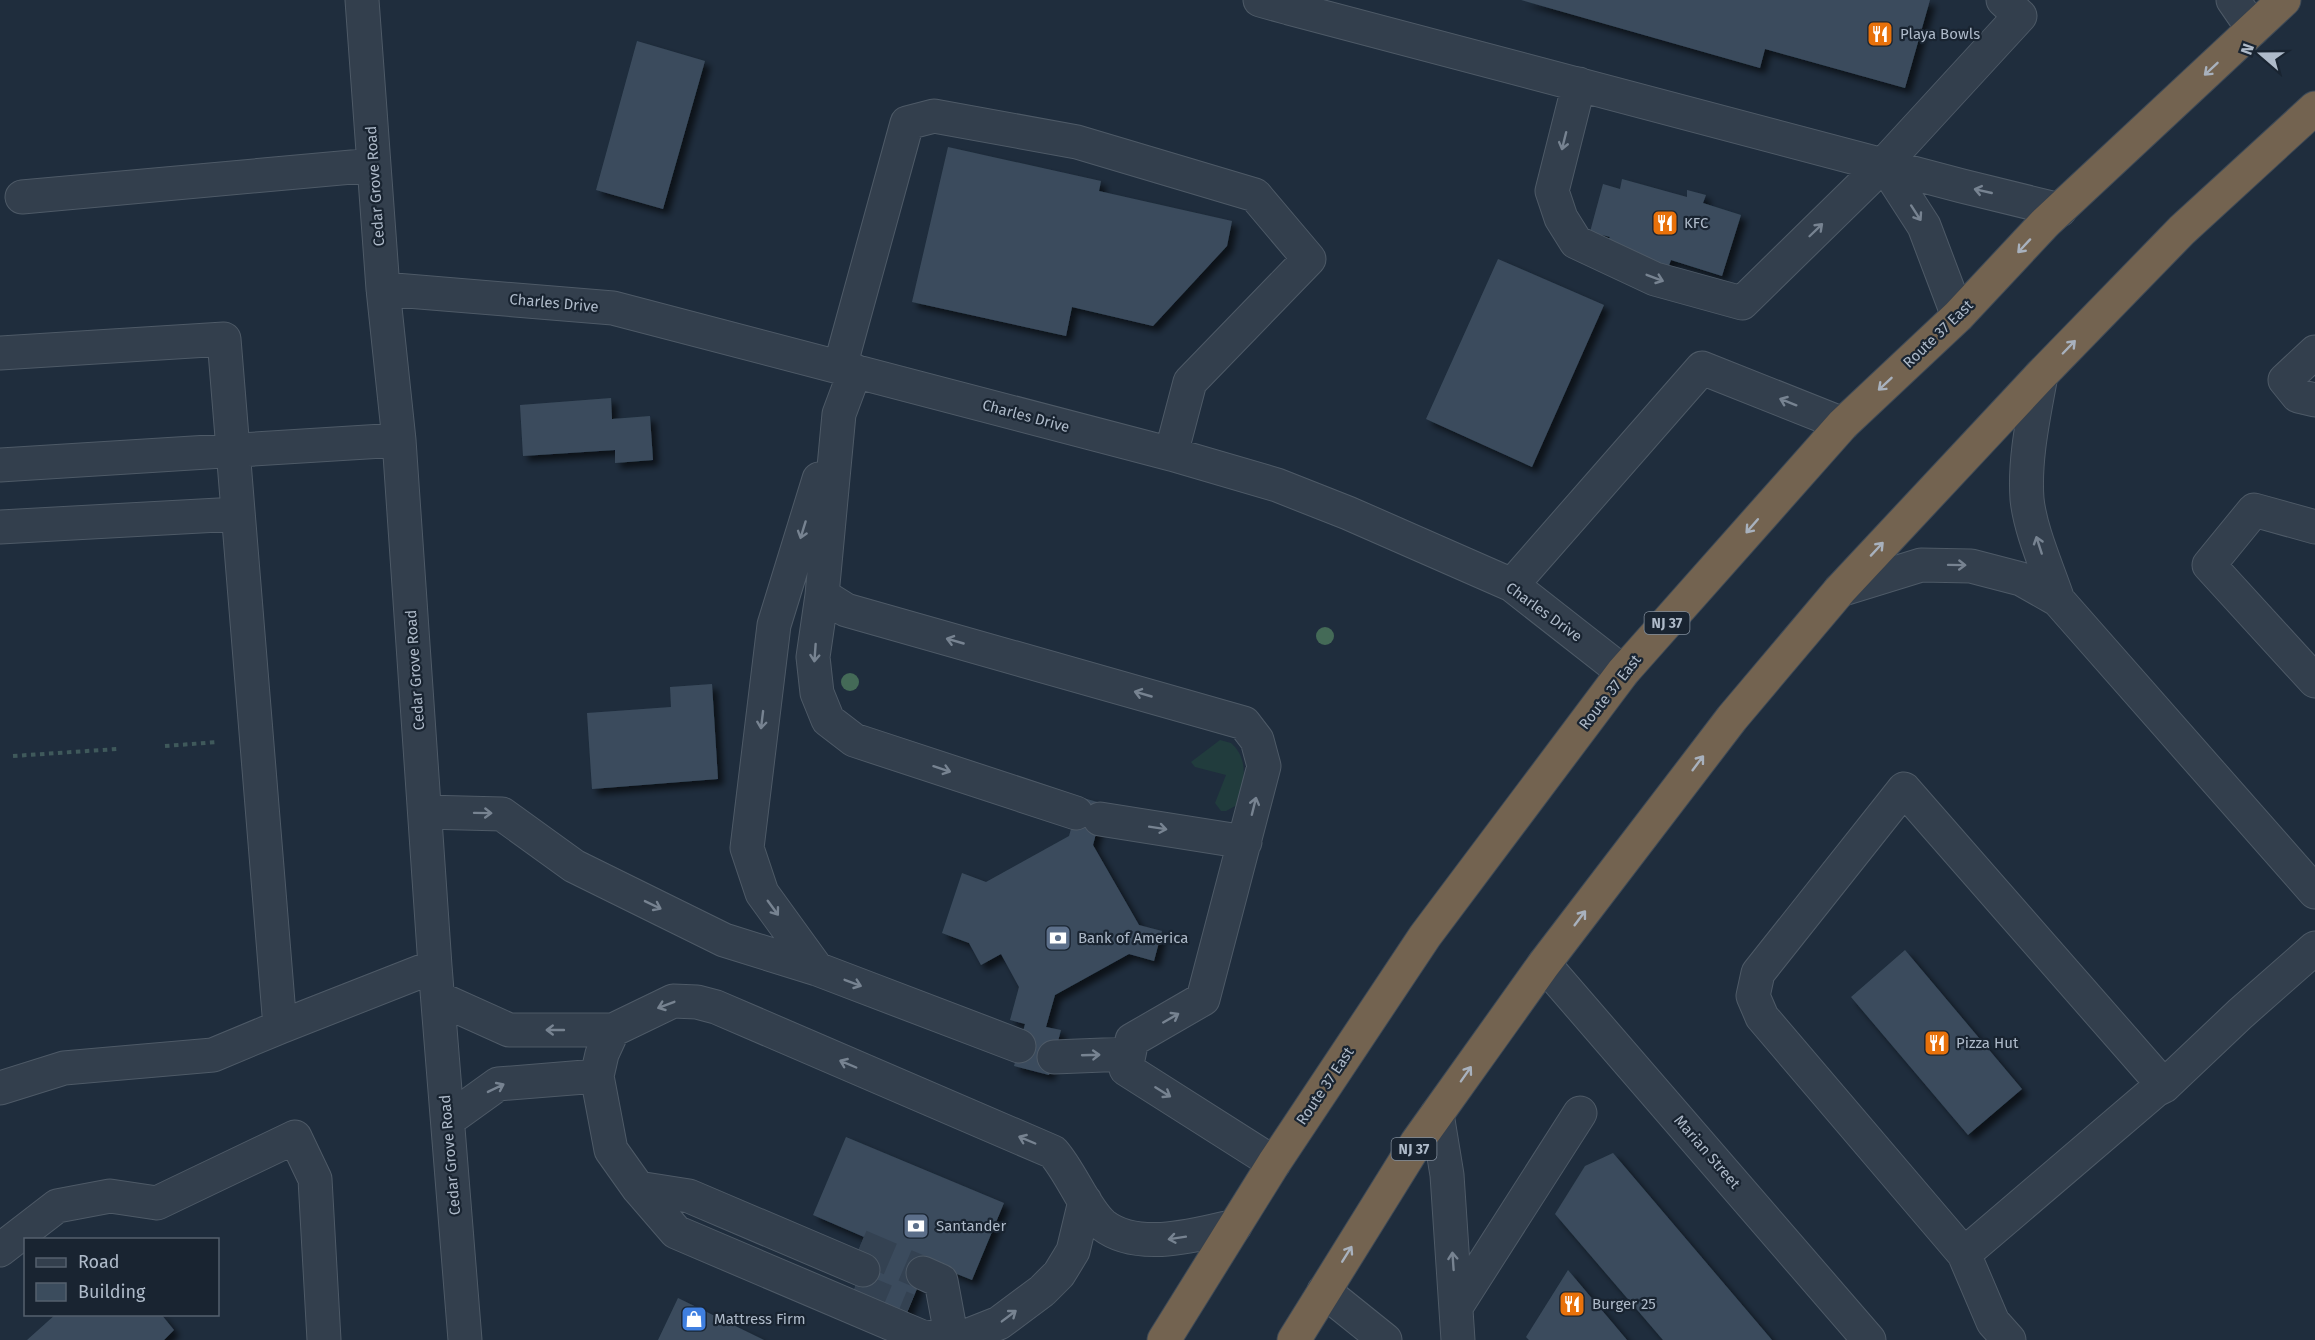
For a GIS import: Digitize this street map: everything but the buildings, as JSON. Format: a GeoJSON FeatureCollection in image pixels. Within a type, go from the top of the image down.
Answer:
{"type":"FeatureCollection","features":[{"type":"Feature","properties":{"kind":"highway","name":"Route 37 East"},"geometry":{"type":"LineString","coordinates":[[1164,1340],[1274,1163],[1425,936],[1623,672],[1843,424],[1958,316],[2060,210],[2284,0]]}},
{"type":"Feature","properties":{"kind":"highway","name":"NJ 37"},"geometry":{"type":"LineString","coordinates":[[1294,1340],[1417,1142],[1544,964],[1732,718],[1840,590],[2041,375],[2182,230],[2315,108]]}},
{"type":"Feature","properties":{"kind":"street","name":"Cedar Grove Road"},"geometry":{"type":"LineString","coordinates":[[362,0],[383,289],[399,440],[435,966],[465,1340]]}},
{"type":"Feature","properties":{"kind":"street"},"geometry":{"type":"LineString","coordinates":[[1579,84],[1552,191],[1561,218],[1576,242],[1655,279],[1742,303],[1884,164],[2020,15],[2003,0]]}},
{"type":"Feature","properties":{"kind":"street"},"geometry":{"type":"LineString","coordinates":[[2233,0],[2253,29]]}},
{"type":"Feature","properties":{"kind":"street"},"geometry":{"type":"LineString","coordinates":[[1280,3],[2060,210]]}},
{"type":"Feature","properties":{"kind":"street"},"geometry":{"type":"LineString","coordinates":[[817,969],[762,893],[747,848],[774,625],[839,414],[907,123],[934,116],[1077,142],[1255,195],[1309,259],[1190,382],[1171,454]]}},
{"type":"Feature","properties":{"kind":"street"},"geometry":{"type":"LineString","coordinates":[[1884,164],[1924,226],[1958,316]]}},
{"type":"Feature","properties":{"kind":"street"},"geometry":{"type":"LineString","coordinates":[[22,197],[374,165]]}},
{"type":"Feature","properties":{"kind":"street","name":"Charles Drive"},"geometry":{"type":"LineString","coordinates":[[383,289],[613,309],[1171,454],[1277,485],[1348,513],[1512,585],[1623,672]]}},
{"type":"Feature","properties":{"kind":"street"},"geometry":{"type":"LineString","coordinates":[[0,353],[224,339],[280,1027]]}},
{"type":"Feature","properties":{"kind":"street"},"geometry":{"type":"LineString","coordinates":[[2315,352],[2285,380],[2298,396],[2315,400]]}},
{"type":"Feature","properties":{"kind":"street"},"geometry":{"type":"LineString","coordinates":[[1512,585],[1702,368],[1843,424]]}},
{"type":"Feature","properties":{"kind":"street"},"geometry":{"type":"LineString","coordinates":[[2041,375],[2030,439],[2027,499],[2036,535],[2058,600]]}},
{"type":"Feature","properties":{"kind":"street"},"geometry":{"type":"LineString","coordinates":[[839,414],[822,596],[813,657],[817,693],[828,720],[854,740],[1088,816],[1245,842]]}},
{"type":"Feature","properties":{"kind":"street"},"geometry":{"type":"LineString","coordinates":[[0,465],[399,440]]}},
{"type":"Feature","properties":{"kind":"street"},"geometry":{"type":"LineString","coordinates":[[2315,527],[2254,510],[2209,565],[2315,681]]}},
{"type":"Feature","properties":{"kind":"street"},"geometry":{"type":"LineString","coordinates":[[0,528],[237,514]]}},
{"type":"Feature","properties":{"kind":"street"},"geometry":{"type":"LineString","coordinates":[[1840,590],[1921,565],[1971,566],[2021,579],[2058,600],[2315,892]]}},
{"type":"Feature","properties":{"kind":"street"},"geometry":{"type":"LineString","coordinates":[[822,596],[846,610],[1244,723],[1257,740],[1264,766],[1203,999],[1132,1040],[1126,1069],[1274,1163]]}},
{"type":"Feature","properties":{"kind":"street"},"geometry":{"type":"LineString","coordinates":[[2009,1340],[1993,1322],[1964,1254],[1762,1017],[1753,996],[1758,973],[1904,789],[2164,1086]]}},
{"type":"Feature","properties":{"kind":"street"},"geometry":{"type":"LineString","coordinates":[[425,812],[502,814],[574,866],[724,940],[817,969],[1019,1046]]}},
{"type":"Feature","properties":{"kind":"street"},"geometry":{"type":"LineString","coordinates":[[1964,1254],[2164,1086],[2240,1014],[2315,948]]}},
{"type":"Feature","properties":{"kind":"street","name":"Marian Street"},"geometry":{"type":"LineString","coordinates":[[1544,964],[1869,1340]]}},
{"type":"Feature","properties":{"kind":"street"},"geometry":{"type":"LineString","coordinates":[[0,1088],[64,1068],[213,1055],[435,966]]}},
{"type":"Feature","properties":{"kind":"street"},"geometry":{"type":"LineString","coordinates":[[438,998],[509,1030],[613,1030],[673,1001],[697,1002],[716,1007],[1053,1152],[1065,1164],[1085,1201],[1103,1225],[1130,1238],[1172,1240],[1234,1226]]}},
{"type":"Feature","properties":{"kind":"street"},"geometry":{"type":"LineString","coordinates":[[613,1030],[597,1076],[611,1150],[638,1188],[676,1232],[920,1336],[943,1340]]}},
{"type":"Feature","properties":{"kind":"street"},"geometry":{"type":"LineString","coordinates":[[1054,1057],[1128,1053]]}},
{"type":"Feature","properties":{"kind":"street"},"geometry":{"type":"LineString","coordinates":[[448,1120],[498,1084],[597,1076]]}},
{"type":"Feature","properties":{"kind":"street"},"geometry":{"type":"LineString","coordinates":[[1456,1307],[1580,1113]]}},
{"type":"Feature","properties":{"kind":"street"},"geometry":{"type":"LineString","coordinates":[[1437,1114],[1447,1175],[1458,1340]]}},
{"type":"Feature","properties":{"kind":"street"},"geometry":{"type":"LineString","coordinates":[[0,1250],[57,1206],[110,1196],[157,1203],[295,1137],[315,1179],[324,1340]]}},
{"type":"Feature","properties":{"kind":"street"},"geometry":{"type":"LineString","coordinates":[[638,1188],[697,1176],[859,1268]]}},
{"type":"Feature","properties":{"kind":"street"},"geometry":{"type":"LineString","coordinates":[[638,1188],[666,1248],[882,1340]]}},
{"type":"Feature","properties":{"kind":"street"},"geometry":{"type":"LineString","coordinates":[[916,1292],[926,1318],[952,1340],[999,1323],[1042,1291],[1059,1274],[1073,1251],[1085,1201]]}},
{"type":"Feature","properties":{"kind":"street"},"geometry":{"type":"LineString","coordinates":[[1323,1291],[1385,1340]]}},
{"type":"Feature","properties":{"kind":"path"},"geometry":{"type":"LineString","coordinates":[[165,746],[223,742]]}},
{"type":"Feature","properties":{"kind":"path"},"geometry":{"type":"LineString","coordinates":[[13,756],[117,749]]}},
{"type":"Feature","properties":{"kind":"green space"},"geometry":{"type":"Polygon","coordinates":[[[1220,740],[1231,743],[1237,750],[1244,772],[1237,805],[1226,811],[1221,811],[1215,803],[1226,775],[1195,767],[1191,762],[1220,740]]]}},
{"type":"Feature","properties":{"kind":"tunnel"},"geometry":{"type":"LineString","coordinates":[[860,1246],[923,1273]]}},
{"type":"Feature","properties":{"kind":"tunnel"},"geometry":{"type":"LineString","coordinates":[[855,1288],[908,1310]]}},
{"type":"Feature","properties":{"kind":"place","name":"Playa Bowls"},"geometry":{"type":"Point","coordinates":[1880,34]}},
{"type":"Feature","properties":{"kind":"place","name":"KFC"},"geometry":{"type":"Point","coordinates":[1665,223]}},
{"type":"Feature","properties":{"kind":"place","name":"Bank of America"},"geometry":{"type":"Point","coordinates":[1058,938]}},
{"type":"Feature","properties":{"kind":"place","name":"Pizza Hut"},"geometry":{"type":"Point","coordinates":[1937,1043]}},
{"type":"Feature","properties":{"kind":"place","name":"Santander"},"geometry":{"type":"Point","coordinates":[916,1226]}},
{"type":"Feature","properties":{"kind":"place","name":"Burger 25"},"geometry":{"type":"Point","coordinates":[1572,1304]}},
{"type":"Feature","properties":{"kind":"place","name":"Mattress Firm"},"geometry":{"type":"Point","coordinates":[694,1319]}}]}
